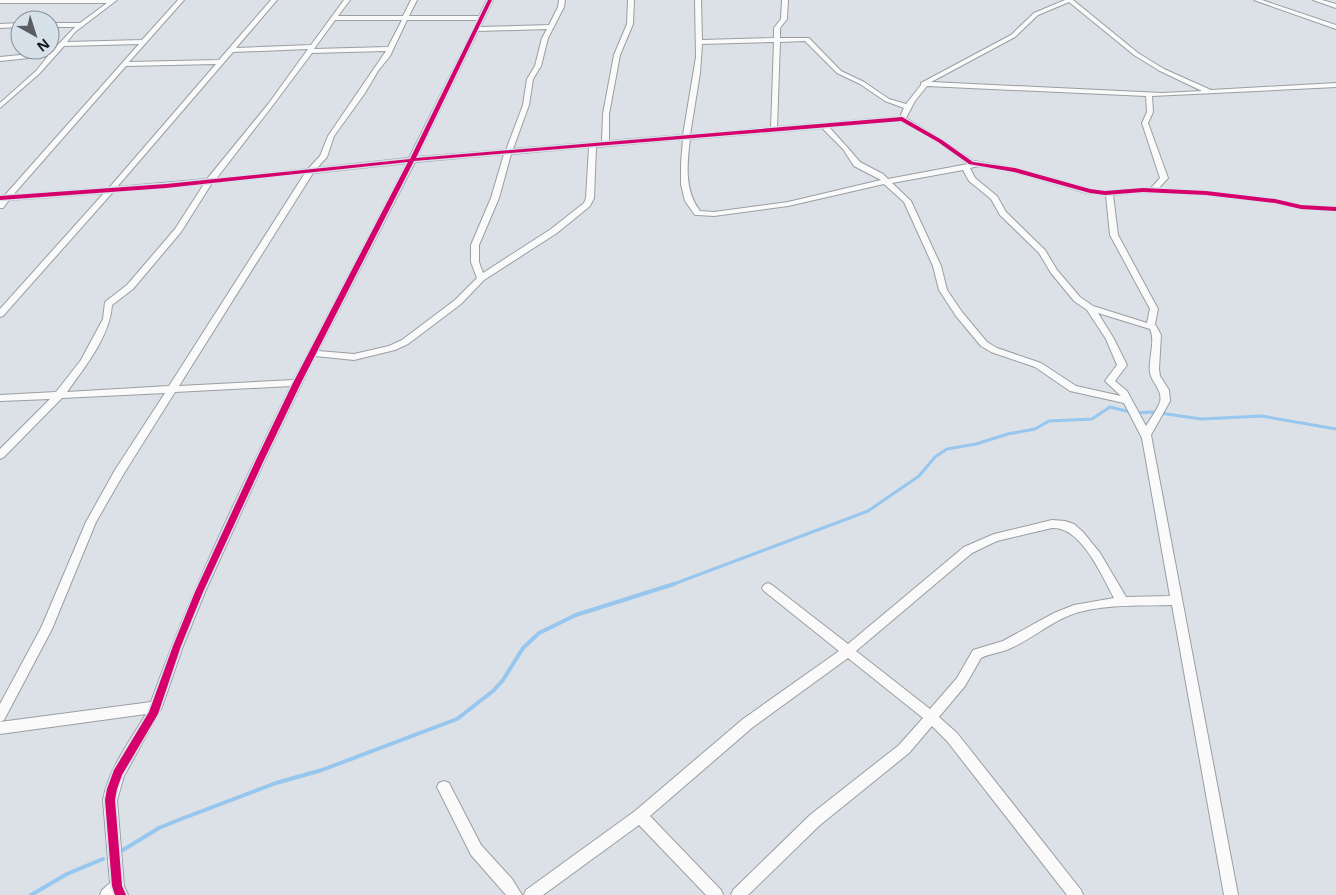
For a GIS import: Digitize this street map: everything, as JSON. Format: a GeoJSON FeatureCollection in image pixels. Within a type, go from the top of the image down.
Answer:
{"type":"FeatureCollection","features":[{"type":"Feature","properties":{"kind":"street"},"geometry":{"type":"LineString","coordinates":[[0,1],[114,0]]}},
{"type":"Feature","properties":{"kind":"street"},"geometry":{"type":"LineString","coordinates":[[60,47],[80,25],[114,0]]}},
{"type":"Feature","properties":{"kind":"street"},"geometry":{"type":"LineString","coordinates":[[0,206],[4,198],[181,0]]}},
{"type":"Feature","properties":{"kind":"street"},"geometry":{"type":"LineString","coordinates":[[0,314],[111,190],[274,0]]}},
{"type":"Feature","properties":{"kind":"street"},"geometry":{"type":"LineString","coordinates":[[0,455],[59,395],[85,361],[107,318],[108,304],[130,287],[178,230],[210,181],[271,104],[347,0]]}},
{"type":"Feature","properties":{"kind":"street"},"geometry":{"type":"LineString","coordinates":[[0,716],[53,612],[92,522],[172,389],[312,170],[323,157],[332,136],[384,59],[414,0]]}},
{"type":"Feature","properties":{"kind":"street"},"geometry":{"type":"LineString","coordinates":[[115,892],[110,800],[118,773],[156,707],[177,646],[199,592],[297,383],[412,160],[490,0]]}},
{"type":"Feature","properties":{"kind":"street"},"geometry":{"type":"LineString","coordinates":[[481,278],[475,262],[475,245],[495,198],[508,153],[527,100],[530,79],[538,66],[549,27],[560,10],[563,0]]}},
{"type":"Feature","properties":{"kind":"street"},"geometry":{"type":"LineString","coordinates":[[605,144],[606,114],[616,55],[630,24],[632,0]]}},
{"type":"Feature","properties":{"kind":"street"},"geometry":{"type":"LineString","coordinates":[[698,0],[698,66],[686,137],[684,179],[686,195],[695,211],[702,214],[788,204],[885,181],[976,164],[1015,170],[1084,190],[1109,193],[1152,191],[1206,193],[1300,207],[1336,209]]}},
{"type":"Feature","properties":{"kind":"street"},"geometry":{"type":"LineString","coordinates":[[774,130],[777,28],[784,17],[786,0]]}},
{"type":"Feature","properties":{"kind":"street"},"geometry":{"type":"LineString","coordinates":[[902,119],[924,84],[957,64],[1013,36],[1036,14],[1070,0],[1136,54],[1162,70],[1211,93]]}},
{"type":"Feature","properties":{"kind":"street"},"geometry":{"type":"LineString","coordinates":[[1257,0],[1336,27]]}},
{"type":"Feature","properties":{"kind":"street"},"geometry":{"type":"LineString","coordinates":[[1316,0],[1336,6]]}},
{"type":"Feature","properties":{"kind":"street"},"geometry":{"type":"LineString","coordinates":[[334,18],[481,18]]}},
{"type":"Feature","properties":{"kind":"street"},"geometry":{"type":"LineString","coordinates":[[60,25],[80,25]]}},
{"type":"Feature","properties":{"kind":"street"},"geometry":{"type":"LineString","coordinates":[[476,29],[549,27]]}},
{"type":"Feature","properties":{"kind":"street"},"geometry":{"type":"LineString","coordinates":[[699,42],[777,41],[802,38],[809,40],[839,72],[862,83],[887,100],[908,107]]}},
{"type":"Feature","properties":{"kind":"street"},"geometry":{"type":"LineString","coordinates":[[63,44],[145,42]]}},
{"type":"Feature","properties":{"kind":"street"},"geometry":{"type":"LineString","coordinates":[[231,50],[390,49]]}},
{"type":"Feature","properties":{"kind":"street"},"geometry":{"type":"LineString","coordinates":[[0,106],[48,60]]}},
{"type":"Feature","properties":{"kind":"street"},"geometry":{"type":"LineString","coordinates":[[125,64],[221,62]]}},
{"type":"Feature","properties":{"kind":"street"},"geometry":{"type":"LineString","coordinates":[[924,84],[1149,95],[1336,85]]}},
{"type":"Feature","properties":{"kind":"street"},"geometry":{"type":"LineString","coordinates":[[1149,95],[1150,112],[1145,122],[1164,178],[1152,191]]}},
{"type":"Feature","properties":{"kind":"street"},"geometry":{"type":"LineString","coordinates":[[4,198],[210,181],[412,160],[902,119],[976,164]]}},
{"type":"Feature","properties":{"kind":"street"},"geometry":{"type":"LineString","coordinates":[[824,126],[845,148],[856,164],[885,181],[907,201],[937,266],[943,290],[959,314],[984,344],[994,350],[1018,356],[1038,365],[1073,389],[1127,400]]}},
{"type":"Feature","properties":{"kind":"street"},"geometry":{"type":"LineString","coordinates":[[314,353],[350,357],[399,346],[458,302],[481,278],[554,231],[587,204],[590,198],[594,146]]}},
{"type":"Feature","properties":{"kind":"street"},"geometry":{"type":"LineString","coordinates":[[965,166],[972,179],[994,198],[1000,210],[1042,252],[1054,271],[1077,299],[1090,308],[1154,328]]}},
{"type":"Feature","properties":{"kind":"street"},"geometry":{"type":"LineString","coordinates":[[1109,193],[1114,235],[1153,307],[1151,324],[1157,335],[1154,370],[1155,376],[1164,390],[1165,401],[1146,435]]}},
{"type":"Feature","properties":{"kind":"street"},"geometry":{"type":"LineString","coordinates":[[1090,308],[1110,339],[1122,366],[1110,381],[1124,393],[1146,435],[1148,455],[1156,483],[1175,600],[1192,680],[1231,895]]}},
{"type":"Feature","properties":{"kind":"street"},"geometry":{"type":"LineString","coordinates":[[0,398],[297,383]]}},
{"type":"Feature","properties":{"kind":"street"},"geometry":{"type":"LineString","coordinates":[[531,895],[640,816],[748,724],[847,652],[974,545],[998,536],[1054,525],[1068,526],[1082,536],[1122,601]]}},
{"type":"Feature","properties":{"kind":"street"},"geometry":{"type":"LineString","coordinates":[[768,588],[931,717],[964,751],[1076,895]]}},
{"type":"Feature","properties":{"kind":"street"},"geometry":{"type":"LineString","coordinates":[[738,895],[815,820],[904,749],[962,682],[972,661],[983,651],[1006,645],[1058,616],[1078,608],[1122,601],[1175,600]]}},
{"type":"Feature","properties":{"kind":"street"},"geometry":{"type":"LineString","coordinates":[[0,728],[156,707]]}},
{"type":"Feature","properties":{"kind":"street"},"geometry":{"type":"LineString","coordinates":[[444,787],[476,850],[515,895]]}},
{"type":"Feature","properties":{"kind":"street"},"geometry":{"type":"LineString","coordinates":[[640,816],[716,895]]}},
{"type":"Feature","properties":{"kind":"waterway"},"geometry":{"type":"LineString","coordinates":[[672,585],[868,511],[919,476],[935,457],[947,449],[976,444],[1008,434],[1035,429],[1049,421],[1092,419],[1110,407],[1130,412]]}},
{"type":"Feature","properties":{"kind":"waterway"},"geometry":{"type":"LineString","coordinates":[[1136,413],[1153,412],[1201,419],[1262,416],[1336,429]]}},
{"type":"Feature","properties":{"kind":"waterway"},"geometry":{"type":"LineString","coordinates":[[123,850],[159,828],[181,819],[276,783],[322,770],[457,719],[493,691],[503,680],[523,648],[539,633],[576,615],[672,585]]}},
{"type":"Feature","properties":{"kind":"waterway"},"geometry":{"type":"LineString","coordinates":[[31,895],[67,874],[103,859]]}},
{"type":"Feature","properties":{"kind":"cycle path"},"geometry":{"type":"LineString","coordinates":[[121,895],[117,886],[110,800],[118,773],[153,714],[177,646],[199,592],[297,383],[412,160],[490,0]]}},
{"type":"Feature","properties":{"kind":"cycle path"},"geometry":{"type":"LineString","coordinates":[[0,198],[166,186],[412,160],[902,119],[940,141],[971,163],[1015,170],[1090,191],[1105,193],[1143,190],[1206,193],[1275,201],[1301,207],[1336,209]]}}]}
